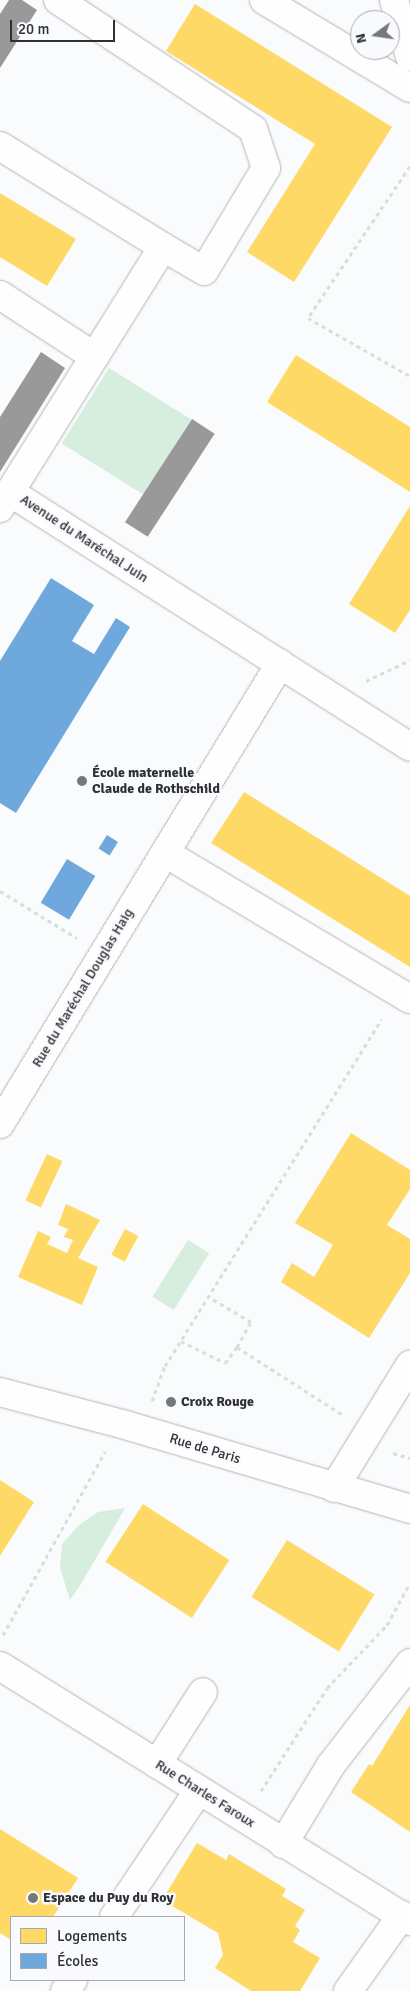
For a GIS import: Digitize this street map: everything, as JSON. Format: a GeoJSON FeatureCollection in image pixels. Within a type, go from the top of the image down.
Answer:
{"type":"FeatureCollection","features":[{"type":"Feature","properties":{"kind":"street"},"geometry":{"type":"LineString","coordinates":[[0,146],[204,271],[266,168],[252,129],[58,0]]}},
{"type":"Feature","properties":{"kind":"street"},"geometry":{"type":"LineString","coordinates":[[264,0],[410,88]]}},
{"type":"Feature","properties":{"kind":"street"},"geometry":{"type":"LineString","coordinates":[[394,0],[410,57]]}},
{"type":"Feature","properties":{"kind":"street","name":"Avenue du Maréchal Juin"},"geometry":{"type":"LineString","coordinates":[[163,247],[5,500],[280,664],[410,747]]}},
{"type":"Feature","properties":{"kind":"street"},"geometry":{"type":"LineString","coordinates":[[0,295],[94,357]]}},
{"type":"Feature","properties":{"kind":"street","name":"Rue du Maréchal Douglas Haig"},"geometry":{"type":"LineString","coordinates":[[2,1116],[280,664]]}},
{"type":"Feature","properties":{"kind":"street"},"geometry":{"type":"LineString","coordinates":[[165,853],[404,996]]}},
{"type":"Feature","properties":{"kind":"street"},"geometry":{"type":"LineString","coordinates":[[334,1488],[410,1365]]}},
{"type":"Feature","properties":{"kind":"street","name":"Rue de Paris"},"geometry":{"type":"LineString","coordinates":[[0,1392],[131,1426],[334,1488],[410,1508]]}},
{"type":"Feature","properties":{"kind":"street"},"geometry":{"type":"LineString","coordinates":[[283,1844],[331,1765],[410,1663]]}},
{"type":"Feature","properties":{"kind":"street","name":"Rue Charles Faroux"},"geometry":{"type":"LineString","coordinates":[[0,1666],[283,1844],[406,1918]]}},
{"type":"Feature","properties":{"kind":"street"},"geometry":{"type":"LineString","coordinates":[[157,1764],[202,1692]]}},
{"type":"Feature","properties":{"kind":"street"},"geometry":{"type":"LineString","coordinates":[[115,1916],[199,1790]]}},
{"type":"Feature","properties":{"kind":"street"},"geometry":{"type":"LineString","coordinates":[[348,1991],[406,1918]]}},
{"type":"Feature","properties":{"kind":"path"},"geometry":{"type":"LineString","coordinates":[[410,166],[308,318],[410,376]]}},
{"type":"Feature","properties":{"kind":"path"},"geometry":{"type":"LineString","coordinates":[[343,704],[356,687],[410,660]]}},
{"type":"Feature","properties":{"kind":"path"},"geometry":{"type":"LineString","coordinates":[[0,891],[103,954]]}},
{"type":"Feature","properties":{"kind":"path"},"geometry":{"type":"LineString","coordinates":[[0,1640],[131,1426],[165,1366],[404,996]]}},
{"type":"Feature","properties":{"kind":"path"},"geometry":{"type":"LineString","coordinates":[[181,1341],[225,1363],[237,1348],[251,1322],[209,1297]]}},
{"type":"Feature","properties":{"kind":"path"},"geometry":{"type":"LineString","coordinates":[[237,1348],[369,1431]]}},
{"type":"Feature","properties":{"kind":"path"},"geometry":{"type":"LineString","coordinates":[[244,1818],[327,1688],[387,1626],[410,1583]]}},
{"type":"Feature","properties":{"kind":"green space"},"geometry":{"type":"Polygon","coordinates":[[[109,368],[191,419],[144,495],[62,443],[109,368]]]}},
{"type":"Feature","properties":{"kind":"green space"},"geometry":{"type":"Polygon","coordinates":[[[188,1240],[209,1253],[174,1310],[152,1297],[188,1240]]]}},
{"type":"Feature","properties":{"kind":"green space"},"geometry":{"type":"Polygon","coordinates":[[[125,1508],[70,1600],[60,1568],[62,1544],[79,1525],[98,1512],[125,1508]]]}},
{"type":"Feature","properties":{"kind":"building: Logements"},"geometry":{"type":"Polygon","coordinates":[[[195,4],[392,127],[294,282],[247,252],[315,144],[166,51],[195,4]]]}},
{"type":"Feature","properties":{"kind":"building: Logements"},"geometry":{"type":"Polygon","coordinates":[[[0,193],[76,239],[47,286],[0,257],[0,193]]]}},
{"type":"Feature","properties":{"kind":"building: Logements"},"geometry":{"type":"Polygon","coordinates":[[[296,355],[410,427],[410,492],[267,402],[296,355]]]}},
{"type":"Feature","properties":{"kind":"building: Logements"},"geometry":{"type":"Polygon","coordinates":[[[410,506],[410,610],[395,633],[349,604],[410,506]]]}},
{"type":"Feature","properties":{"kind":"building: Logements"},"geometry":{"type":"Polygon","coordinates":[[[244,792],[410,896],[410,967],[211,843],[244,792]]]}},
{"type":"Feature","properties":{"kind":"building: Logements"},"geometry":{"type":"Polygon","coordinates":[[[351,1133],[410,1170],[410,1189],[387,1225],[410,1239],[410,1273],[369,1338],[281,1282],[292,1263],[314,1277],[333,1245],[295,1223],[351,1133]]]}},
{"type":"Feature","properties":{"kind":"building: Logements"},"geometry":{"type":"Polygon","coordinates":[[[47,1154],[62,1161],[41,1207],[25,1200],[47,1154]]]}},
{"type":"Feature","properties":{"kind":"building: Logements"},"geometry":{"type":"Polygon","coordinates":[[[66,1204],[100,1220],[78,1258],[98,1267],[82,1305],[18,1277],[38,1231],[51,1237],[47,1244],[67,1253],[73,1240],[64,1237],[68,1229],[58,1225],[66,1204]]]}},
{"type":"Feature","properties":{"kind":"building: Logements"},"geometry":{"type":"Polygon","coordinates":[[[125,1229],[138,1236],[125,1262],[111,1255],[125,1229]]]}},
{"type":"Feature","properties":{"kind":"building: Logements"},"geometry":{"type":"Polygon","coordinates":[[[0,1480],[34,1502],[0,1556],[0,1480]]]}},
{"type":"Feature","properties":{"kind":"building: Logements"},"geometry":{"type":"Polygon","coordinates":[[[143,1504],[229,1560],[192,1618],[105,1562],[143,1504]]]}},
{"type":"Feature","properties":{"kind":"building: Logements"},"geometry":{"type":"Polygon","coordinates":[[[287,1540],[374,1595],[339,1651],[251,1597],[287,1540]]]}},
{"type":"Feature","properties":{"kind":"building: Logements"},"geometry":{"type":"Polygon","coordinates":[[[410,1705],[410,1832],[351,1792],[369,1764],[372,1766],[410,1705]]]}},
{"type":"Feature","properties":{"kind":"building: Logements","name":"Espace du Puy du Roy"},"geometry":{"type":"Polygon","coordinates":[[[0,1829],[78,1878],[54,1916],[10,1916],[10,1939],[0,1933],[0,1829]]]}},
{"type":"Feature","properties":{"kind":"building: Logements"},"geometry":{"type":"Polygon","coordinates":[[[197,1843],[226,1860],[229,1854],[286,1889],[282,1896],[305,1910],[295,1926],[300,1930],[293,1942],[320,1958],[300,1991],[251,1991],[215,1968],[223,1955],[218,1933],[162,1900],[197,1843]]]}},
{"type":"Feature","properties":{"kind":"building: Écoles"},"geometry":{"type":"Polygon","coordinates":[[[51,578],[94,605],[72,641],[94,654],[116,618],[130,627],[16,813],[0,803],[0,661],[51,578]]]}},
{"type":"Feature","properties":{"kind":"building: Écoles"},"geometry":{"type":"Polygon","coordinates":[[[107,835],[118,842],[110,855],[99,849],[107,835]]]}},
{"type":"Feature","properties":{"kind":"building: Écoles"},"geometry":{"type":"Polygon","coordinates":[[[67,859],[95,876],[69,920],[41,903],[67,859]]]}},
{"type":"Feature","properties":{"kind":"building: Industrie"},"geometry":{"type":"Polygon","coordinates":[[[9,0],[22,0],[37,10],[0,68],[0,14],[9,0]]]}},
{"type":"Feature","properties":{"kind":"building: Industrie"},"geometry":{"type":"Polygon","coordinates":[[[41,352],[65,368],[0,472],[0,417],[41,352]]]}},
{"type":"Feature","properties":{"kind":"building: Industrie"},"geometry":{"type":"Polygon","coordinates":[[[192,419],[215,434],[148,537],[125,522],[192,419]]]}},
{"type":"Feature","properties":{"kind":"place","name":"École maternelle Claude de Rothschild"},"geometry":{"type":"Point","coordinates":[82,781]}},
{"type":"Feature","properties":{"kind":"place","name":"Croix Rouge"},"geometry":{"type":"Point","coordinates":[171,1402]}},
{"type":"Feature","properties":{"kind":"place","name":"Espace du Puy du Roy"},"geometry":{"type":"Point","coordinates":[33,1898]}}]}
